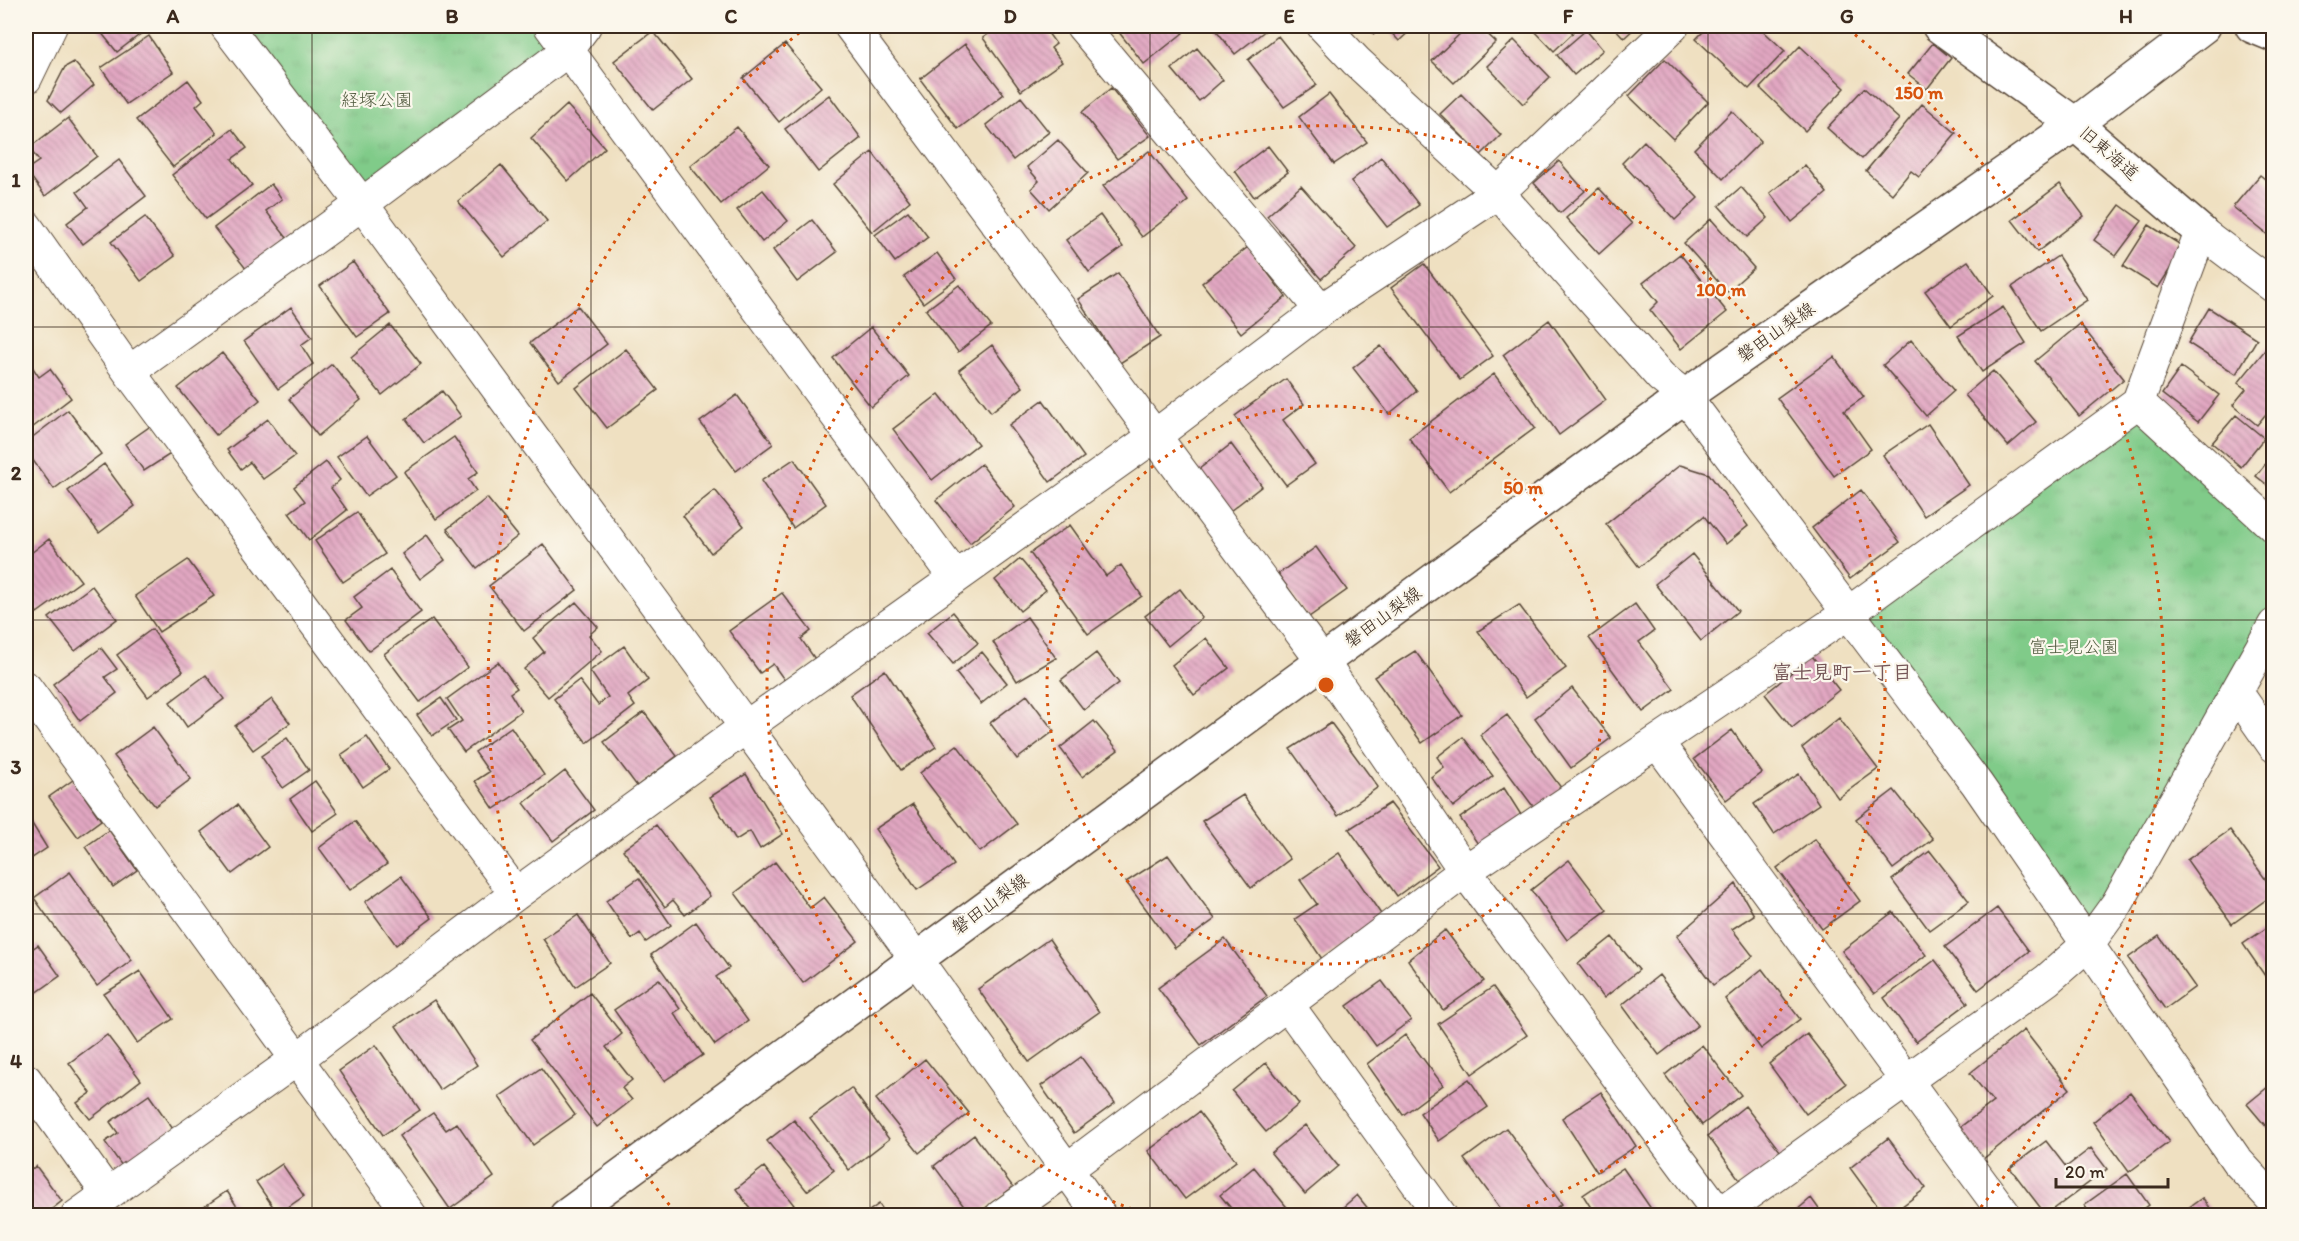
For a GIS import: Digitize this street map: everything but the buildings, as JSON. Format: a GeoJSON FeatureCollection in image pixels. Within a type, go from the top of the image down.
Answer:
{"type":"FeatureCollection","features":[{"type":"Feature","properties":{"kind":"main road","name":"旧東海道"},"geometry":{"type":"LineString","coordinates":[[1939,26],[2075,124],[2201,232]]}},
{"type":"Feature","properties":{"kind":"main road","name":"磐田山梨線"},"geometry":{"type":"LineString","coordinates":[[566,1215],[1685,396],[2075,124],[2204,26]]}},
{"type":"Feature","properties":{"kind":"main road"},"geometry":{"type":"LineString","coordinates":[[2252,26],[2274,35]]}},
{"type":"Feature","properties":{"kind":"street"},"geometry":{"type":"LineString","coordinates":[[26,78],[51,26]]}},
{"type":"Feature","properties":{"kind":"street"},"geometry":{"type":"LineString","coordinates":[[226,26],[362,204],[915,958],[1100,1215]]}},
{"type":"Feature","properties":{"kind":"street"},"geometry":{"type":"LineString","coordinates":[[129,372],[362,204],[558,38],[585,26]]}},
{"type":"Feature","properties":{"kind":"street"},"geometry":{"type":"LineString","coordinates":[[849,26],[1156,435],[1322,661],[1465,871],[1719,1215],[2047,980],[2088,945],[2117,904],[2274,625]]}},
{"type":"Feature","properties":{"kind":"street"},"geometry":{"type":"LineString","coordinates":[[1082,26],[1321,310]]}},
{"type":"Feature","properties":{"kind":"street"},"geometry":{"type":"LineString","coordinates":[[1323,26],[1356,61],[1498,193],[1661,377],[1685,396],[1977,784],[2237,1161],[2274,1201]]}},
{"type":"Feature","properties":{"kind":"street"},"geometry":{"type":"LineString","coordinates":[[77,1215],[296,1060],[516,894],[746,727],[1156,435],[1321,310],[1498,193],[1673,26]]}},
{"type":"Feature","properties":{"kind":"street"},"geometry":{"type":"LineString","coordinates":[[558,38],[955,577]]}},
{"type":"Feature","properties":{"kind":"street"},"geometry":{"type":"LineString","coordinates":[[26,226],[129,372],[516,894]]}},
{"type":"Feature","properties":{"kind":"street"},"geometry":{"type":"LineString","coordinates":[[1001,1215],[1066,1170],[1465,871],[1847,614],[2139,402],[2201,232]]}},
{"type":"Feature","properties":{"kind":"street","name":"旧東海道"},"geometry":{"type":"LineString","coordinates":[[2201,232],[2274,287]]}},
{"type":"Feature","properties":{"kind":"street"},"geometry":{"type":"LineString","coordinates":[[2139,402],[2274,527]]}},
{"type":"Feature","properties":{"kind":"street"},"geometry":{"type":"LineString","coordinates":[[26,688],[411,1215]]}},
{"type":"Feature","properties":{"kind":"street"},"geometry":{"type":"LineString","coordinates":[[2237,693],[2274,746]]}},
{"type":"Feature","properties":{"kind":"street"},"geometry":{"type":"LineString","coordinates":[[1657,742],[2006,1215]]}},
{"type":"Feature","properties":{"kind":"street"},"geometry":{"type":"LineString","coordinates":[[1287,1004],[1442,1215]]}},
{"type":"Feature","properties":{"kind":"street"},"geometry":{"type":"LineString","coordinates":[[26,1080],[107,1193]]}},
{"type":"Feature","properties":{"kind":"green space","name":"経塚公園"},"geometry":{"type":"Polygon","coordinates":[[[226,26],[537,26],[552,62],[362,204],[226,26]]]}},
{"type":"Feature","properties":{"kind":"green space","name":"富士見公園"},"geometry":{"type":"Polygon","coordinates":[[[2138,402],[2273,529],[2273,618],[2094,932],[1847,614],[2138,402]]]}},
{"type":"Feature","properties":{"kind":"district","name":"富士見町一丁目"},"geometry":{"type":"Point","coordinates":[1842,672]}}]}
